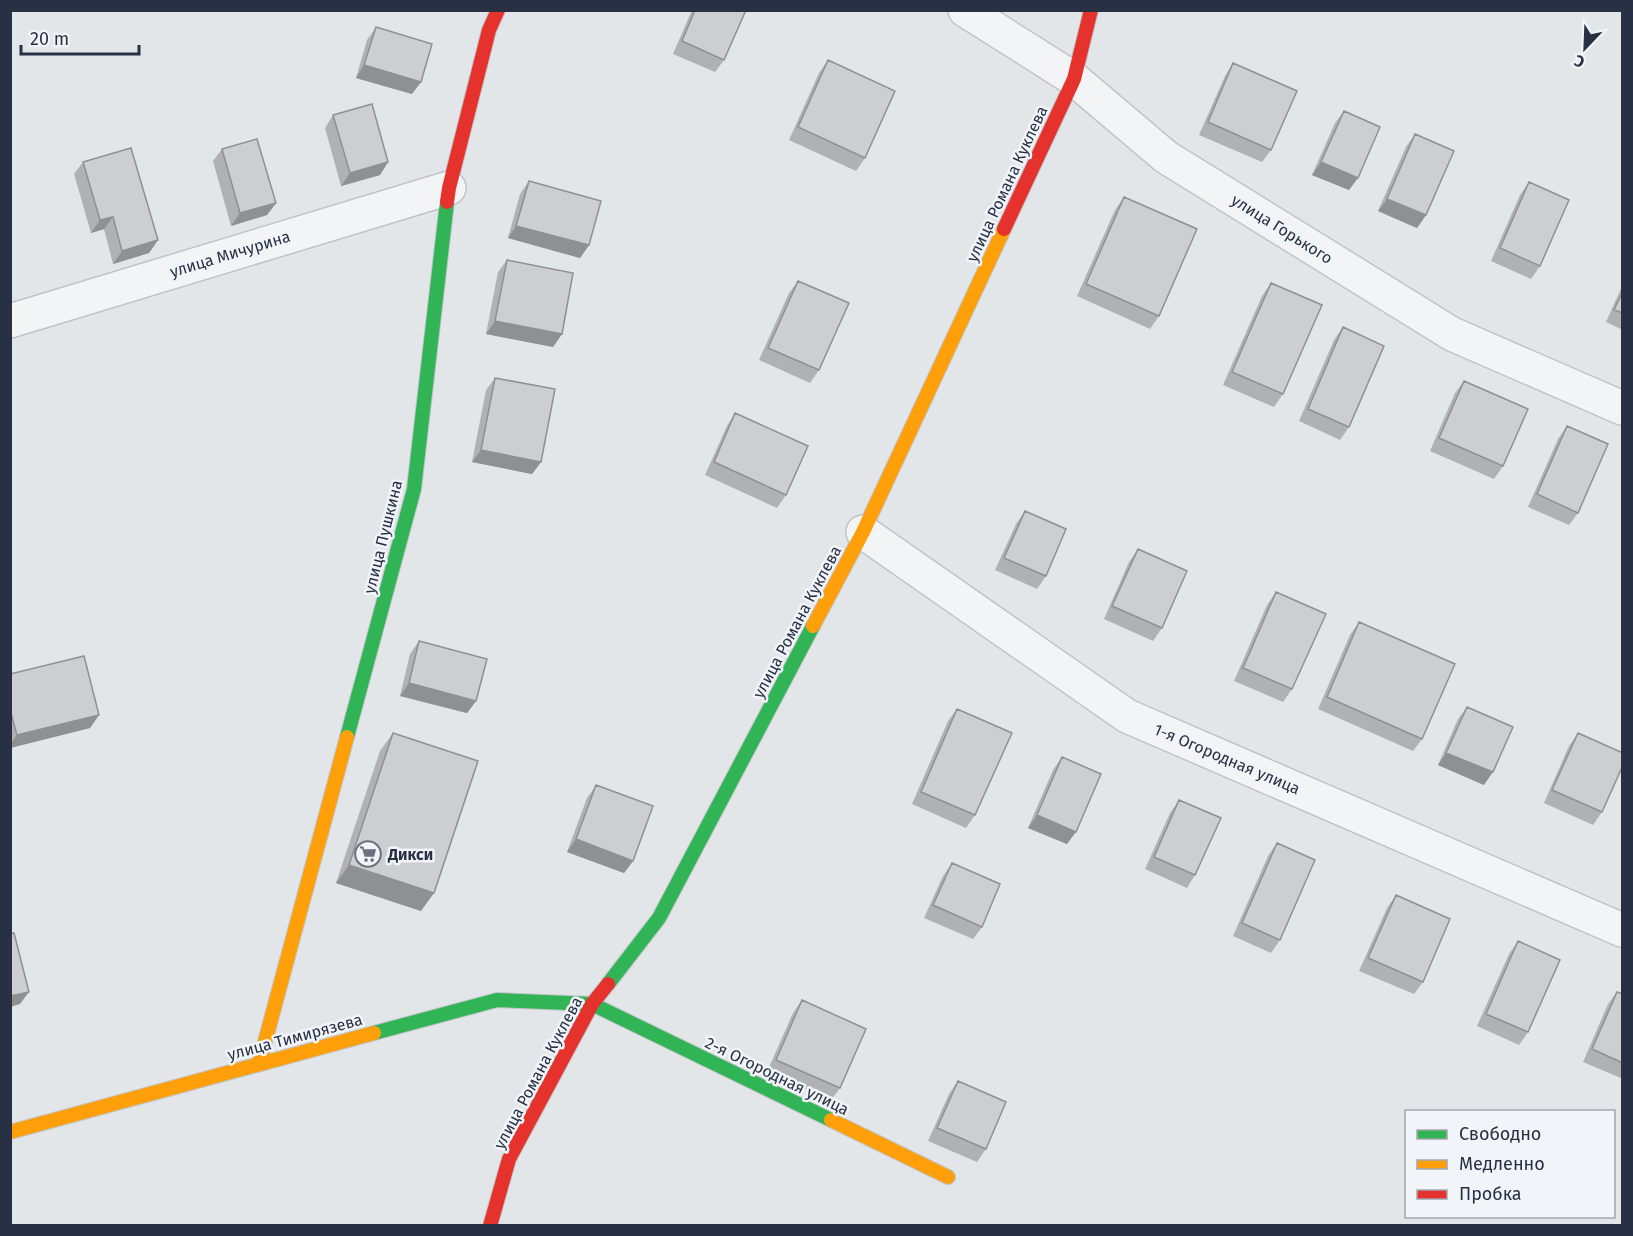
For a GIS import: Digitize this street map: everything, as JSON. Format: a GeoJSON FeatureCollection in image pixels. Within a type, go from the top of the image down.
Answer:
{"type":"FeatureCollection","features":[{"type":"Feature","properties":{"kind":"street","name":"улица Пушкина"},"geometry":{"type":"LineString","coordinates":[[259,1064],[414,489],[449,188],[489,30],[498,10]]}},
{"type":"Feature","properties":{"kind":"street","name":"улица Горького"},"geometry":{"type":"LineString","coordinates":[[965,10],[1074,79],[1166,157],[1452,334],[1623,408]]}},
{"type":"Feature","properties":{"kind":"street","name":"улица Романа Куклева"},"geometry":{"type":"LineString","coordinates":[[490,1226],[509,1159],[592,1004],[659,918],[863,532],[1074,79],[1091,10]]}},
{"type":"Feature","properties":{"kind":"street","name":"улица Мичурина"},"geometry":{"type":"LineString","coordinates":[[10,321],[449,188]]}},
{"type":"Feature","properties":{"kind":"street","name":"1-я Огородная улица"},"geometry":{"type":"LineString","coordinates":[[863,532],[1127,716],[1623,930]]}},
{"type":"Feature","properties":{"kind":"street","name":"улица Тимирязева"},"geometry":{"type":"LineString","coordinates":[[10,1132],[497,1000],[592,1004]]}},
{"type":"Feature","properties":{"kind":"street","name":"2-я Огородная улица"},"geometry":{"type":"LineString","coordinates":[[592,1004],[948,1177]]}},
{"type":"Feature","properties":{"kind":"building"},"geometry":{"type":"Polygon","coordinates":[[[695,10],[746,10],[724,60],[682,41],[695,10]]]}},
{"type":"Feature","properties":{"kind":"building"},"geometry":{"type":"Polygon","coordinates":[[[376,27],[432,44],[421,82],[364,65],[376,27]]]}},
{"type":"Feature","properties":{"kind":"building"},"geometry":{"type":"Polygon","coordinates":[[[828,60],[895,91],[865,158],[798,127],[828,60]]]}},
{"type":"Feature","properties":{"kind":"building"},"geometry":{"type":"Polygon","coordinates":[[[1233,63],[1297,91],[1271,150],[1208,122],[1233,63]]]}},
{"type":"Feature","properties":{"kind":"building"},"geometry":{"type":"Polygon","coordinates":[[[372,104],[388,162],[350,173],[333,115],[372,104]]]}},
{"type":"Feature","properties":{"kind":"building"},"geometry":{"type":"Polygon","coordinates":[[[1344,111],[1380,127],[1358,178],[1321,162],[1344,111]]]}},
{"type":"Feature","properties":{"kind":"building"},"geometry":{"type":"Polygon","coordinates":[[[1415,134],[1454,151],[1426,215],[1387,199],[1415,134]]]}},
{"type":"Feature","properties":{"kind":"building"},"geometry":{"type":"Polygon","coordinates":[[[257,139],[276,203],[240,213],[222,149],[257,139]]]}},
{"type":"Feature","properties":{"kind":"building"},"geometry":{"type":"Polygon","coordinates":[[[131,148],[158,240],[122,251],[113,217],[100,220],[83,162],[131,148]]]}},
{"type":"Feature","properties":{"kind":"building"},"geometry":{"type":"Polygon","coordinates":[[[529,181],[601,201],[589,245],[516,226],[529,181]]]}},
{"type":"Feature","properties":{"kind":"building"},"geometry":{"type":"Polygon","coordinates":[[[1529,182],[1569,200],[1540,266],[1500,248],[1529,182]]]}},
{"type":"Feature","properties":{"kind":"building"},"geometry":{"type":"Polygon","coordinates":[[[1124,197],[1197,229],[1159,316],[1086,284],[1124,197]]]}},
{"type":"Feature","properties":{"kind":"building"},"geometry":{"type":"Polygon","coordinates":[[[507,260],[573,273],[562,334],[495,321],[507,260]]]}},
{"type":"Feature","properties":{"kind":"building"},"geometry":{"type":"Polygon","coordinates":[[[798,281],[849,303],[819,370],[768,348],[798,281]]]}},
{"type":"Feature","properties":{"kind":"building"},"geometry":{"type":"Polygon","coordinates":[[[1271,283],[1322,305],[1283,394],[1232,372],[1271,283]]]}},
{"type":"Feature","properties":{"kind":"building"},"geometry":{"type":"Polygon","coordinates":[[[1623,291],[1623,313],[1614,310],[1623,291]]]}},
{"type":"Feature","properties":{"kind":"building"},"geometry":{"type":"Polygon","coordinates":[[[1343,327],[1384,346],[1349,427],[1308,409],[1343,327]]]}},
{"type":"Feature","properties":{"kind":"building"},"geometry":{"type":"Polygon","coordinates":[[[495,378],[555,389],[541,462],[481,450],[495,378]]]}},
{"type":"Feature","properties":{"kind":"building"},"geometry":{"type":"Polygon","coordinates":[[[1464,381],[1528,409],[1503,466],[1439,438],[1464,381]]]}},
{"type":"Feature","properties":{"kind":"building"},"geometry":{"type":"Polygon","coordinates":[[[735,413],[808,446],[786,495],[714,462],[735,413]]]}},
{"type":"Feature","properties":{"kind":"building"},"geometry":{"type":"Polygon","coordinates":[[[1567,426],[1608,444],[1578,513],[1537,494],[1567,426]]]}},
{"type":"Feature","properties":{"kind":"building"},"geometry":{"type":"Polygon","coordinates":[[[1025,511],[1066,529],[1046,576],[1004,558],[1025,511]]]}},
{"type":"Feature","properties":{"kind":"building"},"geometry":{"type":"Polygon","coordinates":[[[1138,549],[1187,571],[1162,628],[1112,606],[1138,549]]]}},
{"type":"Feature","properties":{"kind":"building"},"geometry":{"type":"Polygon","coordinates":[[[1276,592],[1326,614],[1292,689],[1243,668],[1276,592]]]}},
{"type":"Feature","properties":{"kind":"building"},"geometry":{"type":"Polygon","coordinates":[[[1359,622],[1455,664],[1422,739],[1327,697],[1359,622]]]}},
{"type":"Feature","properties":{"kind":"building"},"geometry":{"type":"Polygon","coordinates":[[[419,641],[487,659],[476,701],[409,683],[419,641]]]}},
{"type":"Feature","properties":{"kind":"building"},"geometry":{"type":"Polygon","coordinates":[[[84,656],[99,715],[17,735],[10,710],[10,674],[84,656]]]}},
{"type":"Feature","properties":{"kind":"building"},"geometry":{"type":"Polygon","coordinates":[[[1467,707],[1513,727],[1493,772],[1446,753],[1467,707]]]}},
{"type":"Feature","properties":{"kind":"building"},"geometry":{"type":"Polygon","coordinates":[[[957,709],[1012,733],[975,815],[921,792],[957,709]]]}},
{"type":"Feature","properties":{"kind":"building"},"geometry":{"type":"Polygon","coordinates":[[[393,733],[478,761],[434,893],[349,865],[393,733]]]}},
{"type":"Feature","properties":{"kind":"building"},"geometry":{"type":"Polygon","coordinates":[[[1578,733],[1623,753],[1623,765],[1602,812],[1552,790],[1578,733]]]}},
{"type":"Feature","properties":{"kind":"building"},"geometry":{"type":"Polygon","coordinates":[[[1062,757],[1101,774],[1076,832],[1037,815],[1062,757]]]}},
{"type":"Feature","properties":{"kind":"building"},"geometry":{"type":"Polygon","coordinates":[[[596,785],[653,806],[633,861],[576,839],[596,785]]]}},
{"type":"Feature","properties":{"kind":"building"},"geometry":{"type":"Polygon","coordinates":[[[1179,800],[1221,818],[1195,875],[1154,857],[1179,800]]]}},
{"type":"Feature","properties":{"kind":"building"},"geometry":{"type":"Polygon","coordinates":[[[1277,843],[1315,860],[1280,940],[1242,923],[1277,843]]]}},
{"type":"Feature","properties":{"kind":"building"},"geometry":{"type":"Polygon","coordinates":[[[952,863],[1000,884],[982,927],[933,905],[952,863]]]}},
{"type":"Feature","properties":{"kind":"building"},"geometry":{"type":"Polygon","coordinates":[[[1396,895],[1450,919],[1423,982],[1368,958],[1396,895]]]}},
{"type":"Feature","properties":{"kind":"building"},"geometry":{"type":"Polygon","coordinates":[[[14,933],[29,992],[10,996],[10,934],[14,933]]]}},
{"type":"Feature","properties":{"kind":"building"},"geometry":{"type":"Polygon","coordinates":[[[1518,941],[1560,960],[1528,1032],[1486,1014],[1518,941]]]}},
{"type":"Feature","properties":{"kind":"building"},"geometry":{"type":"Polygon","coordinates":[[[1617,992],[1623,994],[1623,1063],[1592,1049],[1617,992]]]}},
{"type":"Feature","properties":{"kind":"building"},"geometry":{"type":"Polygon","coordinates":[[[802,1000],[866,1029],[840,1088],[776,1060],[802,1000]]]}},
{"type":"Feature","properties":{"kind":"building"},"geometry":{"type":"Polygon","coordinates":[[[958,1081],[1006,1102],[986,1149],[937,1128],[958,1081]]]}},
{"type":"Feature","properties":{"kind":"traffic: fast"},"geometry":{"type":"LineString","coordinates":[[347,737],[414,489],[447,202]]}},
{"type":"Feature","properties":{"kind":"traffic: fast"},"geometry":{"type":"LineString","coordinates":[[608,984],[659,918],[813,626]]}},
{"type":"Feature","properties":{"kind":"traffic: fast"},"geometry":{"type":"LineString","coordinates":[[374,1033],[497,1000],[592,1004],[831,1120]]}},
{"type":"Feature","properties":{"kind":"traffic: slow"},"geometry":{"type":"LineString","coordinates":[[813,626],[863,532],[1004,229]]}},
{"type":"Feature","properties":{"kind":"traffic: slow"},"geometry":{"type":"LineString","coordinates":[[259,1064],[347,737]]}},
{"type":"Feature","properties":{"kind":"traffic: slow"},"geometry":{"type":"LineString","coordinates":[[10,1132],[374,1033]]}},
{"type":"Feature","properties":{"kind":"traffic: slow"},"geometry":{"type":"LineString","coordinates":[[831,1120],[948,1177]]}},
{"type":"Feature","properties":{"kind":"traffic: jam"},"geometry":{"type":"LineString","coordinates":[[447,202],[489,30],[498,10]]}},
{"type":"Feature","properties":{"kind":"traffic: jam"},"geometry":{"type":"LineString","coordinates":[[1004,229],[1074,79],[1091,10]]}},
{"type":"Feature","properties":{"kind":"traffic: jam"},"geometry":{"type":"LineString","coordinates":[[490,1226],[509,1159],[592,1004],[608,984]]}},
{"type":"Feature","properties":{"kind":"place","name":"Дикси"},"geometry":{"type":"Point","coordinates":[368,854]}}]}
